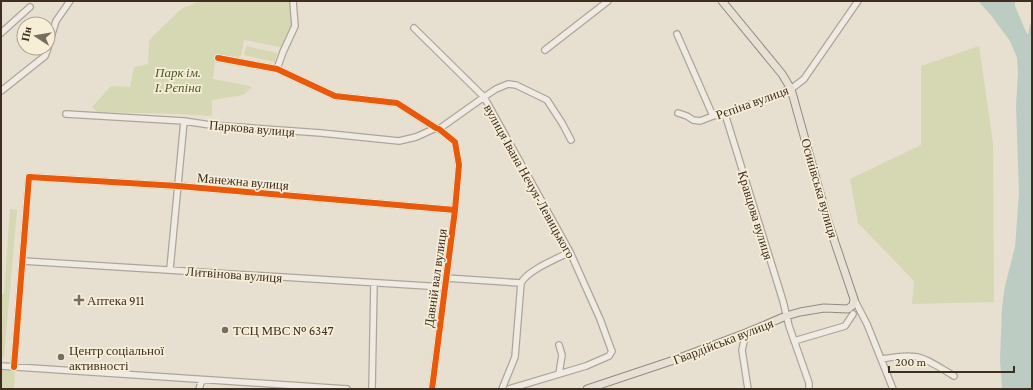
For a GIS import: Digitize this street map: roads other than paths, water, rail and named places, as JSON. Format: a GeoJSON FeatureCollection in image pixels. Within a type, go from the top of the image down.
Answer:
{"type":"FeatureCollection","features":[{"type":"Feature","properties":{"kind":"main road","name":"Осинівська вулиця"},"geometry":{"type":"LineString","coordinates":[[722,1],[778,69],[791,89],[828,222],[854,299]]}},
{"type":"Feature","properties":{"kind":"main road"},"geometry":{"type":"LineString","coordinates":[[845,309],[851,308],[854,299]]}},
{"type":"Feature","properties":{"kind":"main road","name":"Гвардійська вулиця"},"geometry":{"type":"LineString","coordinates":[[587,389],[674,360],[786,316],[824,308],[845,309]]}},
{"type":"Feature","properties":{"kind":"street"},"geometry":{"type":"LineString","coordinates":[[56,21],[70,1]]}},
{"type":"Feature","properties":{"kind":"street"},"geometry":{"type":"LineString","coordinates":[[277,69],[295,26],[293,1]]}},
{"type":"Feature","properties":{"kind":"street"},"geometry":{"type":"LineString","coordinates":[[545,50],[608,1]]}},
{"type":"Feature","properties":{"kind":"street","name":"Рєпіна вулиця"},"geometry":{"type":"LineString","coordinates":[[678,113],[698,122],[713,116],[725,114],[791,89],[804,79],[858,1]]}},
{"type":"Feature","properties":{"kind":"street"},"geometry":{"type":"LineString","coordinates":[[1,33],[30,7]]}},
{"type":"Feature","properties":{"kind":"street","name":"вулиця Івана Нечуя-Левицького"},"geometry":{"type":"LineString","coordinates":[[414,28],[484,97],[570,252],[608,337],[612,351],[609,356],[586,366],[559,374]]}},
{"type":"Feature","properties":{"kind":"street"},"geometry":{"type":"LineString","coordinates":[[677,34],[713,116]]}},
{"type":"Feature","properties":{"kind":"street"},"geometry":{"type":"LineString","coordinates":[[1,91],[45,56]]}},
{"type":"Feature","properties":{"kind":"street","name":"Давній вал вулиця"},"geometry":{"type":"LineString","coordinates":[[218,58],[277,69],[335,96],[397,103],[437,128],[455,142],[459,165],[455,210],[432,389]]}},
{"type":"Feature","properties":{"kind":"street","name":"Паркова вулиця"},"geometry":{"type":"LineString","coordinates":[[66,114],[184,121],[210,125],[321,133],[399,141],[416,137],[437,128],[496,89],[508,84],[516,85],[547,100],[571,140]]}},
{"type":"Feature","properties":{"kind":"street","name":"Кравцова вулиця"},"geometry":{"type":"LineString","coordinates":[[725,114],[783,301],[786,316],[809,383],[809,389]]}},
{"type":"Feature","properties":{"kind":"street"},"geometry":{"type":"LineString","coordinates":[[170,269],[184,121]]}},
{"type":"Feature","properties":{"kind":"street","name":"Манежна вулиця"},"geometry":{"type":"LineString","coordinates":[[23,261],[29,176],[178,186],[455,210]]}},
{"type":"Feature","properties":{"kind":"street"},"geometry":{"type":"LineString","coordinates":[[502,389],[515,357],[521,283],[530,273],[570,252]]}},
{"type":"Feature","properties":{"kind":"street"},"geometry":{"type":"LineString","coordinates":[[14,366],[23,261]]}},
{"type":"Feature","properties":{"kind":"street","name":"Литвінова вулиця"},"geometry":{"type":"LineString","coordinates":[[23,261],[444,287]]}},
{"type":"Feature","properties":{"kind":"street"},"geometry":{"type":"LineString","coordinates":[[446,278],[521,283]]}},
{"type":"Feature","properties":{"kind":"street"},"geometry":{"type":"LineString","coordinates":[[372,389],[374,283]]}},
{"type":"Feature","properties":{"kind":"street","name":"Осинівська вулиця"},"geometry":{"type":"LineString","coordinates":[[854,299],[867,324],[893,389]]}},
{"type":"Feature","properties":{"kind":"street"},"geometry":{"type":"LineString","coordinates":[[845,309],[867,324]]}},
{"type":"Feature","properties":{"kind":"street"},"geometry":{"type":"LineString","coordinates":[[794,341],[845,326],[853,314]]}},
{"type":"Feature","properties":{"kind":"street"},"geometry":{"type":"LineString","coordinates":[[746,333],[742,350],[748,389]]}},
{"type":"Feature","properties":{"kind":"street"},"geometry":{"type":"LineString","coordinates":[[509,389],[559,374],[562,355],[559,345]]}},
{"type":"Feature","properties":{"kind":"street"},"geometry":{"type":"LineString","coordinates":[[882,359],[901,355],[920,356],[954,376]]}},
{"type":"Feature","properties":{"kind":"street"},"geometry":{"type":"LineString","coordinates":[[1,366],[347,389]]}},
{"type":"Feature","properties":{"kind":"street"},"geometry":{"type":"LineString","coordinates":[[200,389],[202,380]]}},
{"type":"Feature","properties":{"kind":"place","name":"Аптека 911"},"geometry":{"type":"Point","coordinates":[79,300]}},
{"type":"Feature","properties":{"kind":"place","name":"ТСЦ МВС № 6347"},"geometry":{"type":"Point","coordinates":[225,330]}},
{"type":"Feature","properties":{"kind":"place","name":"Центр соціальної активності"},"geometry":{"type":"Point","coordinates":[61,357]}},
{"type":"Feature","properties":{"kind":"park label","name":"Парк ім. І. Рєпіна"},"geometry":{"type":"Point","coordinates":[178,80]}}]}
